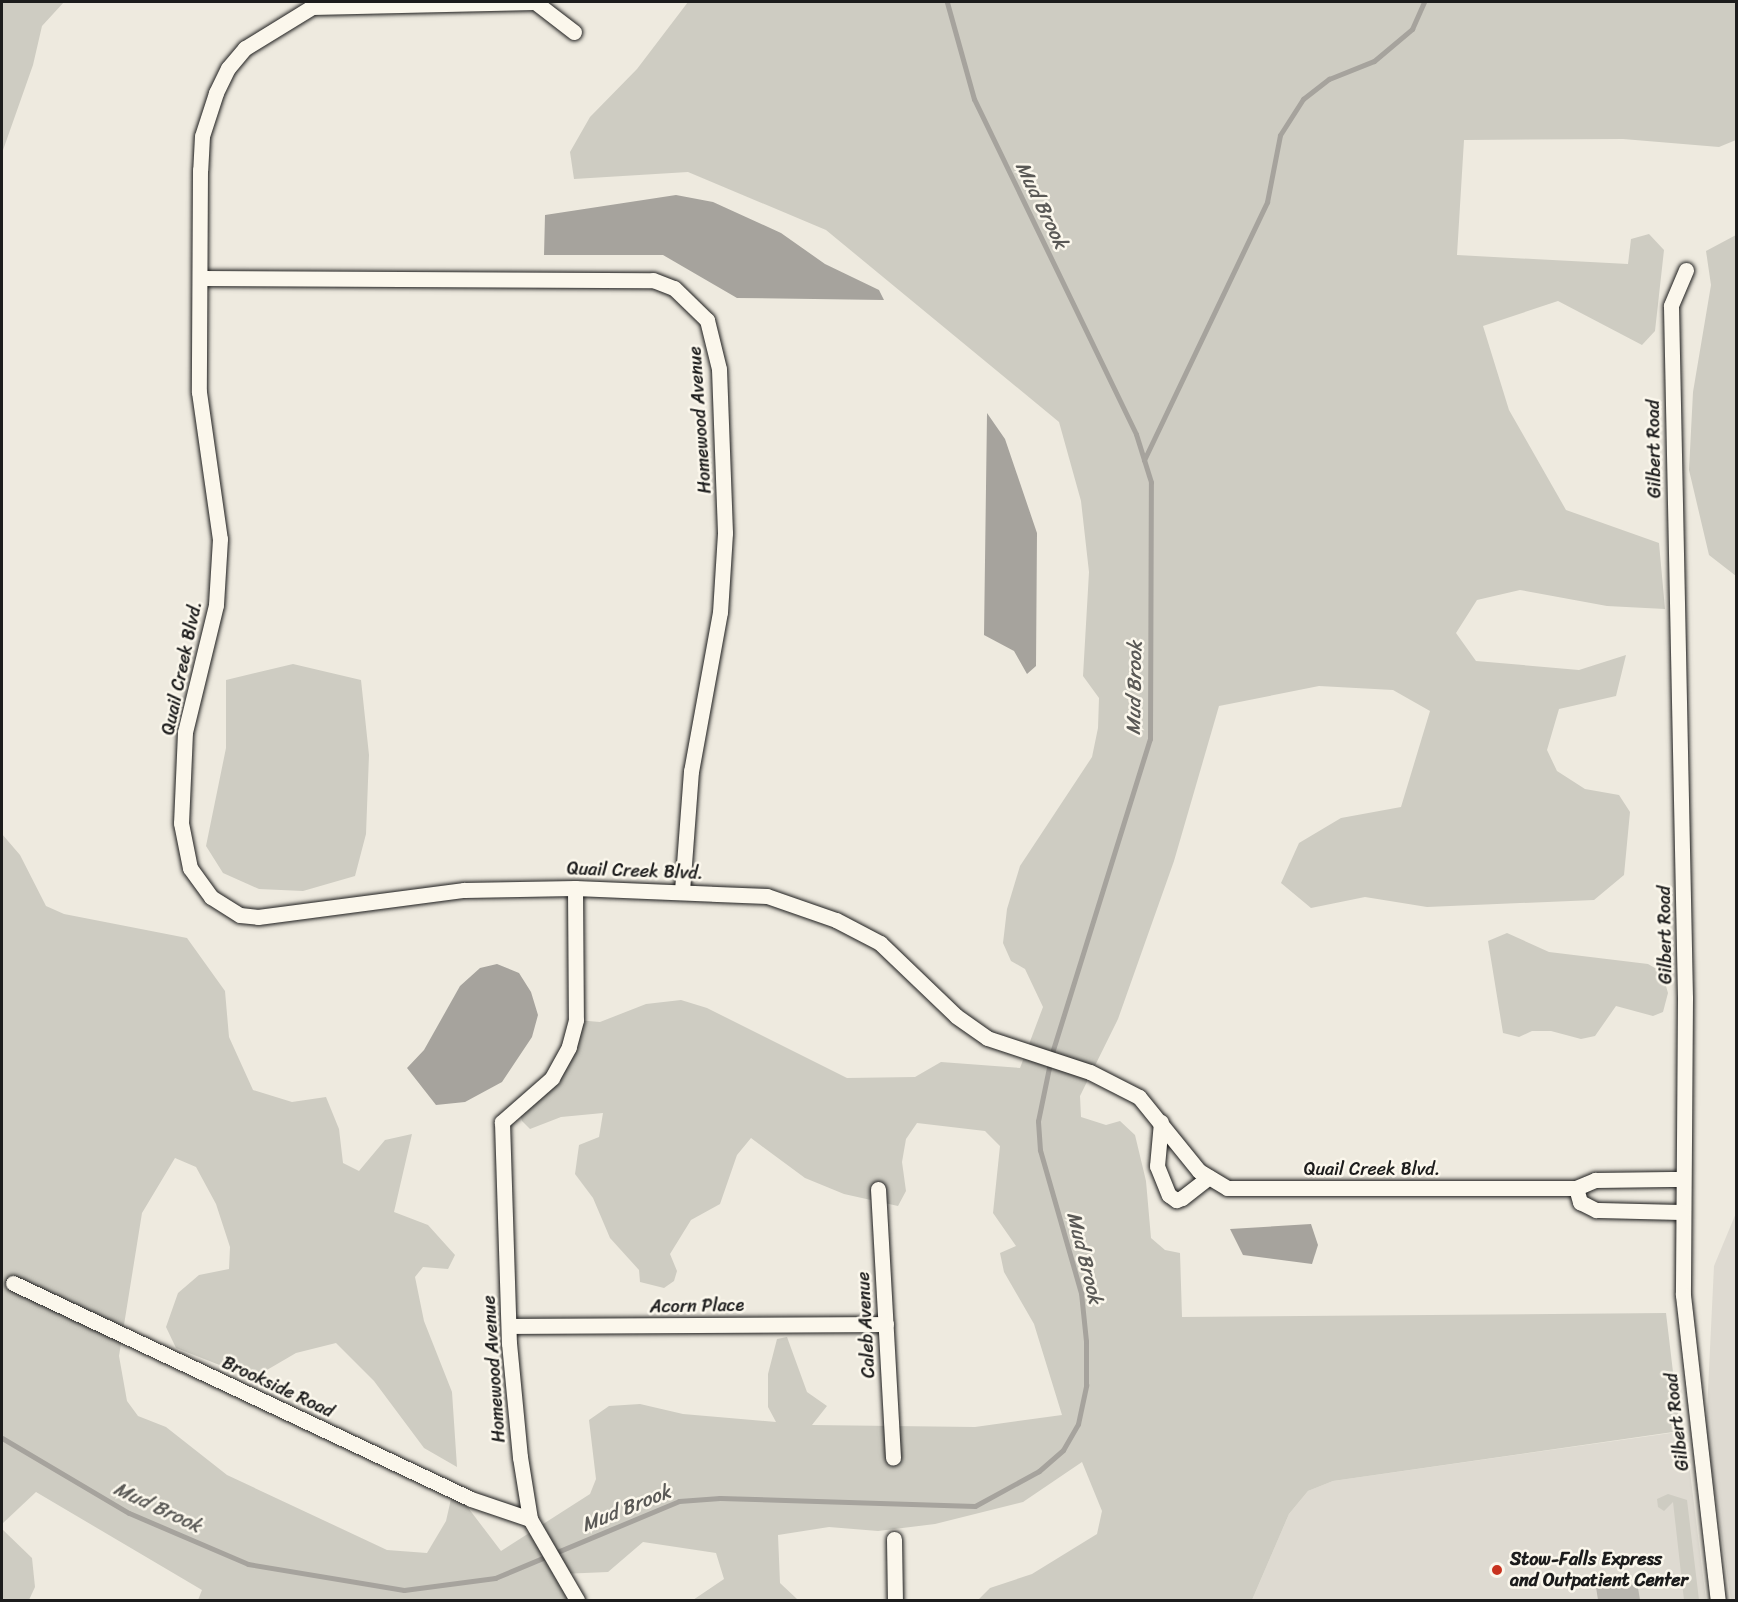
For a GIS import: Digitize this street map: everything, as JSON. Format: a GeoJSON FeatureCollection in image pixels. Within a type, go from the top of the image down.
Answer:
{"type":"FeatureCollection","features":[{"type":"Feature","properties":{"kind":"street","name":"Quail Creek Blvd."},"geometry":{"type":"LineString","coordinates":[[574,32],[535,2],[336,3],[312,7],[266,32],[228,68],[206,120],[200,171],[199,392],[220,539],[216,605],[185,732],[181,823],[184,849],[199,883],[225,907],[258,917],[464,890],[575,888],[767,896],[836,920],[880,943],[971,1027],[987,1038],[1103,1077],[1139,1097],[1209,1177],[1227,1188],[1576,1188],[1595,1180],[1683,1179]]}},
{"type":"Feature","properties":{"kind":"street","name":"Gilbert Road"},"geometry":{"type":"LineString","coordinates":[[1686,270],[1671,306],[1685,998],[1684,1305],[1718,1600]]}},
{"type":"Feature","properties":{"kind":"street","name":"Homewood Avenue"},"geometry":{"type":"LineString","coordinates":[[201,278],[653,280],[674,288],[707,320],[719,369],[725,533],[720,612],[691,771],[682,892]]}},
{"type":"Feature","properties":{"kind":"street","name":"Homewood Avenue"},"geometry":{"type":"LineString","coordinates":[[575,888],[576,1020],[569,1047],[552,1078],[502,1122],[509,1326],[533,1526],[577,1600]]}},
{"type":"Feature","properties":{"kind":"street"},"geometry":{"type":"LineString","coordinates":[[1161,1122],[1157,1166],[1169,1195],[1176,1200],[1182,1198],[1209,1177]]}},
{"type":"Feature","properties":{"kind":"street"},"geometry":{"type":"LineString","coordinates":[[1576,1188],[1580,1202],[1596,1210],[1683,1212]]}},
{"type":"Feature","properties":{"kind":"street","name":"Caleb Avenue"},"geometry":{"type":"LineString","coordinates":[[878,1189],[893,1458]]}},
{"type":"Feature","properties":{"kind":"street","name":"Brookside Road"},"geometry":{"type":"LineString","coordinates":[[13,1283],[533,1526]]}},
{"type":"Feature","properties":{"kind":"street","name":"Acorn Place"},"geometry":{"type":"LineString","coordinates":[[509,1326],[886,1324]]}},
{"type":"Feature","properties":{"kind":"street"},"geometry":{"type":"LineString","coordinates":[[894,1539],[895,1600]]}},
{"type":"Feature","properties":{"kind":"shaded area"},"geometry":{"type":"Polygon","coordinates":[[[2,2],[64,2],[42,26],[33,65],[2,153],[2,2]]]}},
{"type":"Feature","properties":{"kind":"shaded area"},"geometry":{"type":"Polygon","coordinates":[[[688,2],[1736,2],[1736,140],[1719,147],[1623,139],[1464,140],[1457,255],[1628,264],[1631,239],[1649,234],[1664,250],[1655,331],[1642,345],[1558,301],[1483,326],[1509,410],[1566,510],[1659,543],[1665,609],[1607,606],[1520,590],[1477,600],[1456,633],[1476,661],[1579,670],[1626,655],[1616,696],[1559,709],[1547,750],[1557,771],[1585,789],[1619,795],[1630,812],[1624,875],[1594,900],[1427,907],[1365,897],[1311,908],[1281,883],[1299,843],[1341,818],[1401,807],[1430,711],[1393,690],[1319,686],[1219,706],[1174,861],[1118,1019],[1080,1096],[1081,1117],[1106,1125],[1120,1121],[1135,1135],[1146,1181],[1151,1238],[1165,1250],[1180,1253],[1182,1317],[1666,1313],[1680,1431],[1333,1481],[1308,1491],[1289,1514],[1252,1600],[978,1600],[990,1588],[1032,1574],[1097,1534],[1102,1511],[1082,1462],[1023,1502],[935,1524],[878,1531],[829,1527],[778,1535],[780,1583],[797,1599],[810,1600],[693,1600],[724,1579],[716,1553],[643,1542],[608,1572],[561,1574],[574,1600],[198,1600],[202,1590],[36,1492],[2,1524],[2,834],[20,855],[46,906],[64,914],[187,938],[225,991],[229,1037],[253,1090],[292,1102],[326,1097],[339,1129],[343,1163],[359,1171],[385,1140],[412,1134],[394,1212],[428,1225],[455,1255],[448,1269],[423,1267],[415,1277],[424,1321],[452,1392],[457,1467],[424,1448],[374,1381],[336,1343],[296,1353],[253,1378],[176,1348],[166,1327],[178,1293],[199,1275],[229,1269],[230,1247],[216,1204],[196,1167],[175,1158],[142,1213],[119,1356],[127,1401],[138,1416],[166,1427],[227,1475],[387,1550],[427,1553],[446,1521],[451,1499],[466,1505],[501,1551],[590,1494],[596,1479],[589,1420],[609,1406],[640,1404],[683,1414],[776,1422],[768,1407],[768,1374],[777,1339],[787,1337],[807,1392],[827,1406],[812,1425],[975,1427],[1062,1415],[1034,1324],[1004,1272],[1000,1253],[1016,1246],[993,1213],[1000,1146],[985,1131],[917,1123],[906,1139],[902,1162],[906,1191],[898,1206],[844,1194],[805,1178],[751,1138],[737,1155],[720,1204],[691,1220],[670,1254],[677,1271],[674,1281],[664,1288],[640,1282],[639,1270],[610,1238],[593,1198],[575,1174],[579,1145],[599,1137],[603,1113],[561,1117],[530,1129],[522,1121],[518,1107],[552,1078],[576,1020],[600,1022],[646,1004],[681,1000],[707,1008],[847,1078],[915,1077],[941,1062],[1020,1068],[1043,1007],[1025,969],[1011,961],[1003,943],[1007,909],[1020,866],[1092,757],[1098,728],[1099,698],[1083,676],[1089,572],[1081,501],[1059,422],[826,230],[688,172],[574,179],[570,152],[590,117],[637,69],[688,2]]]}},
{"type":"Feature","properties":{"kind":"shaded area"},"geometry":{"type":"Polygon","coordinates":[[[676,195],[713,202],[781,233],[825,264],[879,290],[884,300],[737,298],[663,255],[544,255],[545,215],[676,195]]]}},
{"type":"Feature","properties":{"kind":"shaded area"},"geometry":{"type":"Polygon","coordinates":[[[1736,235],[1736,576],[1709,555],[1689,470],[1693,392],[1711,285],[1706,251],[1736,235]]]}},
{"type":"Feature","properties":{"kind":"shaded area"},"geometry":{"type":"Polygon","coordinates":[[[987,413],[1005,439],[1037,533],[1036,666],[1027,674],[1014,651],[984,635],[987,413]]]}},
{"type":"Feature","properties":{"kind":"shaded area"},"geometry":{"type":"Polygon","coordinates":[[[293,664],[361,680],[369,755],[366,834],[355,876],[303,891],[259,889],[223,873],[206,846],[226,748],[226,680],[293,664]]]}},
{"type":"Feature","properties":{"kind":"shaded area"},"geometry":{"type":"Polygon","coordinates":[[[1507,933],[1549,952],[1648,964],[1662,972],[1668,993],[1663,1012],[1653,1016],[1616,1006],[1595,1036],[1581,1039],[1551,1031],[1532,1031],[1519,1037],[1503,1033],[1488,941],[1507,933]]]}},
{"type":"Feature","properties":{"kind":"shaded area"},"geometry":{"type":"Polygon","coordinates":[[[497,964],[519,973],[531,992],[538,1015],[532,1037],[502,1082],[465,1102],[436,1105],[407,1068],[424,1050],[460,986],[480,968],[497,964]]]}},
{"type":"Feature","properties":{"kind":"shaded area"},"geometry":{"type":"Polygon","coordinates":[[[1736,1213],[1736,1600],[1731,1600],[1706,1432],[1714,1266],[1736,1213]]]}},
{"type":"Feature","properties":{"kind":"shaded area"},"geometry":{"type":"Polygon","coordinates":[[[1311,1224],[1318,1245],[1312,1264],[1243,1255],[1230,1229],[1311,1224]]]}},
{"type":"Feature","properties":{"kind":"shaded area"},"geometry":{"type":"Polygon","coordinates":[[[1685,1431],[1706,1600],[1252,1600],[1289,1514],[1308,1491],[1333,1481],[1685,1431]]]}},
{"type":"Feature","properties":{"kind":"shaded area"},"geometry":{"type":"Polygon","coordinates":[[[1668,1494],[1687,1500],[1699,1600],[1684,1600],[1673,1502],[1664,1511],[1658,1507],[1657,1499],[1668,1494]]]}},
{"type":"Feature","properties":{"kind":"shaded area"},"geometry":{"type":"Polygon","coordinates":[[[2,1529],[32,1558],[35,1587],[29,1600],[2,1600],[2,1529]]]}},
{"type":"Feature","properties":{"kind":"building"},"geometry":{"type":"Polygon","coordinates":[[[1637,1582],[1640,1600],[1598,1600],[1596,1587],[1637,1582]]]}},
{"type":"Feature","properties":{"kind":"waterway","name":"Mud Brook"},"geometry":{"type":"LineString","coordinates":[[2,1438],[129,1513],[248,1564],[404,1590],[495,1578],[679,1501],[720,1498],[975,1506],[1039,1471],[1063,1450],[1078,1424],[1086,1385],[1086,1341],[1081,1293],[1040,1150],[1038,1121],[1052,1053],[1150,739],[1151,482],[1136,434],[974,99],[947,2]]}},
{"type":"Feature","properties":{"kind":"waterway"},"geometry":{"type":"LineString","coordinates":[[1144,460],[1267,202],[1280,135],[1303,99],[1329,79],[1374,61],[1412,29],[1424,2]]}},
{"type":"Feature","properties":{"kind":"place","name":"Stow-Falls Express and Outpatient Center"},"geometry":{"type":"Point","coordinates":[1497,1570]}}]}
